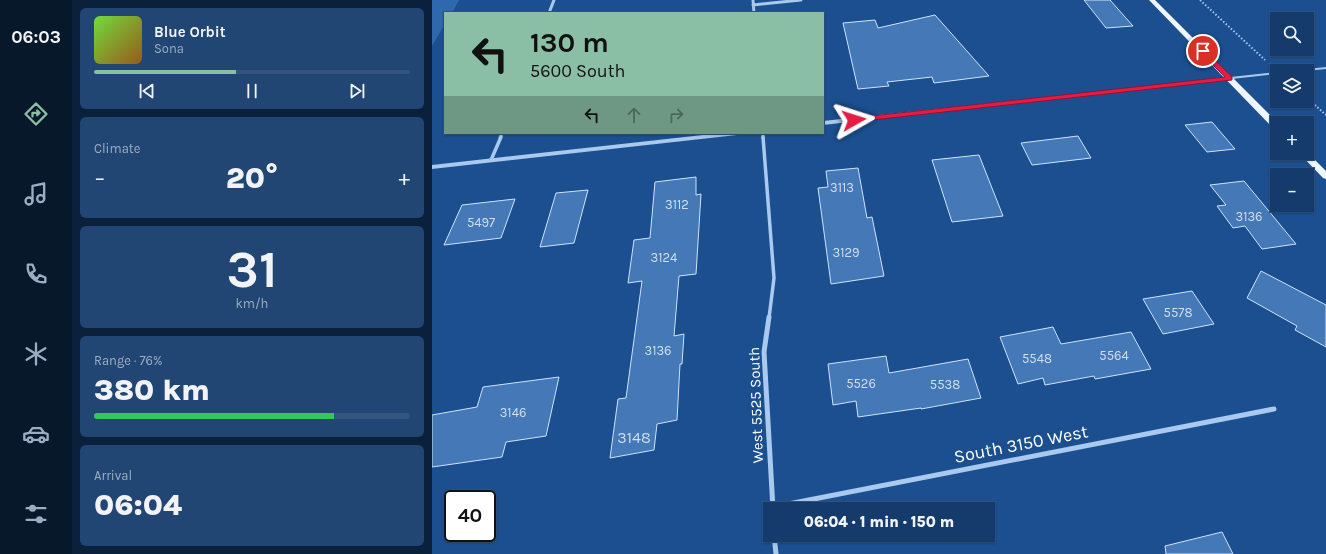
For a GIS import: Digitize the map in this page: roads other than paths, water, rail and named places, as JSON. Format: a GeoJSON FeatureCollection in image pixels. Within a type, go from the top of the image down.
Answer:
{"type":"FeatureCollection","features":[{"type":"Feature","properties":{"kind":"main road"},"geometry":{"type":"LineString","coordinates":[[1152,0],[1270,119]]}},
{"type":"Feature","properties":{"kind":"main road"},"geometry":{"type":"LineString","coordinates":[[1310,160],[1326,176]]}},
{"type":"Feature","properties":{"kind":"street"},"geometry":{"type":"LineString","coordinates":[[549,12],[554,0]]}},
{"type":"Feature","properties":{"kind":"street"},"geometry":{"type":"LineString","coordinates":[[753,0],[754,12]]}},
{"type":"Feature","properties":{"kind":"street"},"geometry":{"type":"LineString","coordinates":[[753,5],[801,0]]}},
{"type":"Feature","properties":{"kind":"street"},"geometry":{"type":"LineString","coordinates":[[1314,69],[1326,68]]}},
{"type":"Feature","properties":{"kind":"street"},"geometry":{"type":"LineString","coordinates":[[824,123],[1270,74]]}},
{"type":"Feature","properties":{"kind":"street"},"geometry":{"type":"LineString","coordinates":[[491,160],[502,134]]}},
{"type":"Feature","properties":{"kind":"street"},"geometry":{"type":"LineString","coordinates":[[432,167],[728,134]]}},
{"type":"Feature","properties":{"kind":"street","name":"West 5525 South"},"geometry":{"type":"LineString","coordinates":[[763,134],[774,278],[764,352],[773,502]]}},
{"type":"Feature","properties":{"kind":"street","name":"South 3150 West"},"geometry":{"type":"LineString","coordinates":[[803,502],[1274,409]]}},
{"type":"Feature","properties":{"kind":"street"},"geometry":{"type":"LineString","coordinates":[[775,542],[776,554]]}}]}
